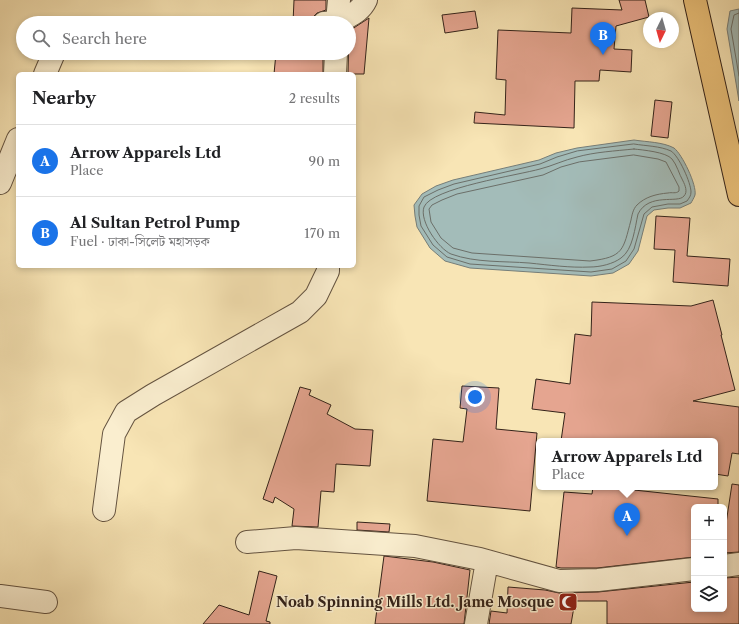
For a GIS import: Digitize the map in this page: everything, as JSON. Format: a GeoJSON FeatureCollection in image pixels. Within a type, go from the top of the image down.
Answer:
{"type":"FeatureCollection","features":[{"type":"Feature","properties":{"kind":"highway"},"geometry":{"type":"LineString","coordinates":[[695,0],[738,188]]}},
{"type":"Feature","properties":{"kind":"street"},"geometry":{"type":"LineString","coordinates":[[334,16],[339,0]]}},
{"type":"Feature","properties":{"kind":"street"},"geometry":{"type":"LineString","coordinates":[[351,16],[362,8],[366,0]]}},
{"type":"Feature","properties":{"kind":"street"},"geometry":{"type":"LineString","coordinates":[[46,72],[51,60]]}},
{"type":"Feature","properties":{"kind":"street"},"geometry":{"type":"LineString","coordinates":[[335,72],[336,60]]}},
{"type":"Feature","properties":{"kind":"street"},"geometry":{"type":"LineString","coordinates":[[0,183],[16,144]]}},
{"type":"Feature","properties":{"kind":"street"},"geometry":{"type":"LineString","coordinates":[[104,510],[114,434],[126,412],[160,391],[300,312],[316,296],[328,268]]}},
{"type":"Feature","properties":{"kind":"street"},"geometry":{"type":"LineString","coordinates":[[247,542],[296,538],[415,546],[487,561],[559,580],[598,580],[691,569]]}},
{"type":"Feature","properties":{"kind":"street"},"geometry":{"type":"LineString","coordinates":[[476,624],[487,561]]}},
{"type":"Feature","properties":{"kind":"street"},"geometry":{"type":"LineString","coordinates":[[727,566],[739,564]]}},
{"type":"Feature","properties":{"kind":"street"},"geometry":{"type":"LineString","coordinates":[[0,596],[46,602]]}},
{"type":"Feature","properties":{"kind":"water"},"geometry":{"type":"Polygon","coordinates":[[[739,9],[739,101],[727,29],[730,11],[739,9]]]}},
{"type":"Feature","properties":{"kind":"water"},"geometry":{"type":"Polygon","coordinates":[[[634,140],[660,143],[674,148],[681,156],[688,170],[694,184],[695,195],[691,203],[680,208],[654,210],[647,216],[638,251],[629,264],[613,273],[591,276],[470,268],[445,261],[430,248],[417,227],[414,205],[422,194],[436,186],[453,180],[539,160],[556,153],[577,148],[634,140]]]}},
{"type":"Feature","properties":{"kind":"building"},"geometry":{"type":"Polygon","coordinates":[[[294,0],[326,0],[326,10],[317,13],[314,16],[293,16],[294,0]]]}},
{"type":"Feature","properties":{"kind":"building"},"geometry":{"type":"Polygon","coordinates":[[[619,0],[645,0],[648,12],[643,12],[643,19],[616,26],[614,49],[632,50],[631,72],[600,70],[599,81],[575,81],[574,128],[474,123],[475,112],[505,115],[506,80],[496,79],[498,30],[571,33],[572,8],[622,10],[619,0]]]}},
{"type":"Feature","properties":{"kind":"building"},"geometry":{"type":"Polygon","coordinates":[[[475,11],[478,28],[445,33],[442,15],[475,11]]]}},
{"type":"Feature","properties":{"kind":"building"},"geometry":{"type":"Polygon","coordinates":[[[369,18],[364,74],[348,72],[348,60],[356,60],[356,26],[369,18]]]}},
{"type":"Feature","properties":{"kind":"building"},"geometry":{"type":"Polygon","coordinates":[[[275,60],[323,60],[323,72],[274,72],[275,60]]]}},
{"type":"Feature","properties":{"kind":"building"},"geometry":{"type":"Polygon","coordinates":[[[655,100],[672,102],[668,138],[651,136],[655,100]]]}},
{"type":"Feature","properties":{"kind":"building"},"geometry":{"type":"Polygon","coordinates":[[[656,216],[690,218],[687,256],[730,259],[728,286],[673,282],[675,250],[654,249],[656,216]]]}},
{"type":"Feature","properties":{"kind":"building"},"geometry":{"type":"Polygon","coordinates":[[[713,300],[735,390],[693,401],[739,407],[739,454],[732,453],[728,476],[718,474],[718,438],[561,438],[565,413],[532,409],[536,379],[570,384],[575,334],[591,336],[592,302],[691,306],[713,300]]]}},
{"type":"Feature","properties":{"kind":"building"},"geometry":{"type":"Polygon","coordinates":[[[462,386],[499,388],[496,429],[537,433],[530,511],[427,501],[433,439],[463,442],[467,409],[460,408],[462,386]]]}},
{"type":"Feature","properties":{"kind":"building"},"geometry":{"type":"Polygon","coordinates":[[[300,387],[311,390],[309,395],[331,405],[327,414],[355,429],[373,430],[370,466],[336,464],[334,492],[321,491],[318,527],[292,526],[294,509],[275,497],[273,503],[263,499],[300,387]]]}},
{"type":"Feature","properties":{"kind":"building"},"geometry":{"type":"Polygon","coordinates":[[[732,484],[739,485],[739,552],[727,553],[727,517],[732,484]]]}},
{"type":"Feature","properties":{"kind":"building"},"geometry":{"type":"Polygon","coordinates":[[[593,490],[634,490],[718,499],[718,504],[691,504],[691,557],[597,568],[561,568],[556,567],[564,492],[592,494],[593,490]]]}},
{"type":"Feature","properties":{"kind":"building"},"geometry":{"type":"Polygon","coordinates":[[[357,522],[390,524],[389,532],[357,530],[357,522]]]}},
{"type":"Feature","properties":{"kind":"building"},"geometry":{"type":"Polygon","coordinates":[[[384,556],[433,562],[470,570],[464,624],[375,624],[384,556]]]}},
{"type":"Feature","properties":{"kind":"building"},"geometry":{"type":"Polygon","coordinates":[[[259,571],[277,576],[266,621],[270,622],[270,624],[203,624],[219,605],[249,615],[259,571]]]}},
{"type":"Feature","properties":{"kind":"building"},"geometry":{"type":"Polygon","coordinates":[[[739,577],[739,624],[607,624],[607,601],[575,601],[571,624],[489,624],[491,611],[507,613],[508,587],[545,590],[559,593],[598,592],[691,582],[691,612],[727,612],[727,578],[739,577]]]}},
{"type":"Feature","properties":{"kind":"place","name":"Al Sultan Petrol Pump"},"geometry":{"type":"Point","coordinates":[603,55]}},
{"type":"Feature","properties":{"kind":"place","name":"Arrow Apparels Ltd"},"geometry":{"type":"Point","coordinates":[627,536]}},
{"type":"Feature","properties":{"kind":"place","name":"Noab Spinning Mills Ltd. Jame Mosque"},"geometry":{"type":"Point","coordinates":[568,602]}}]}
